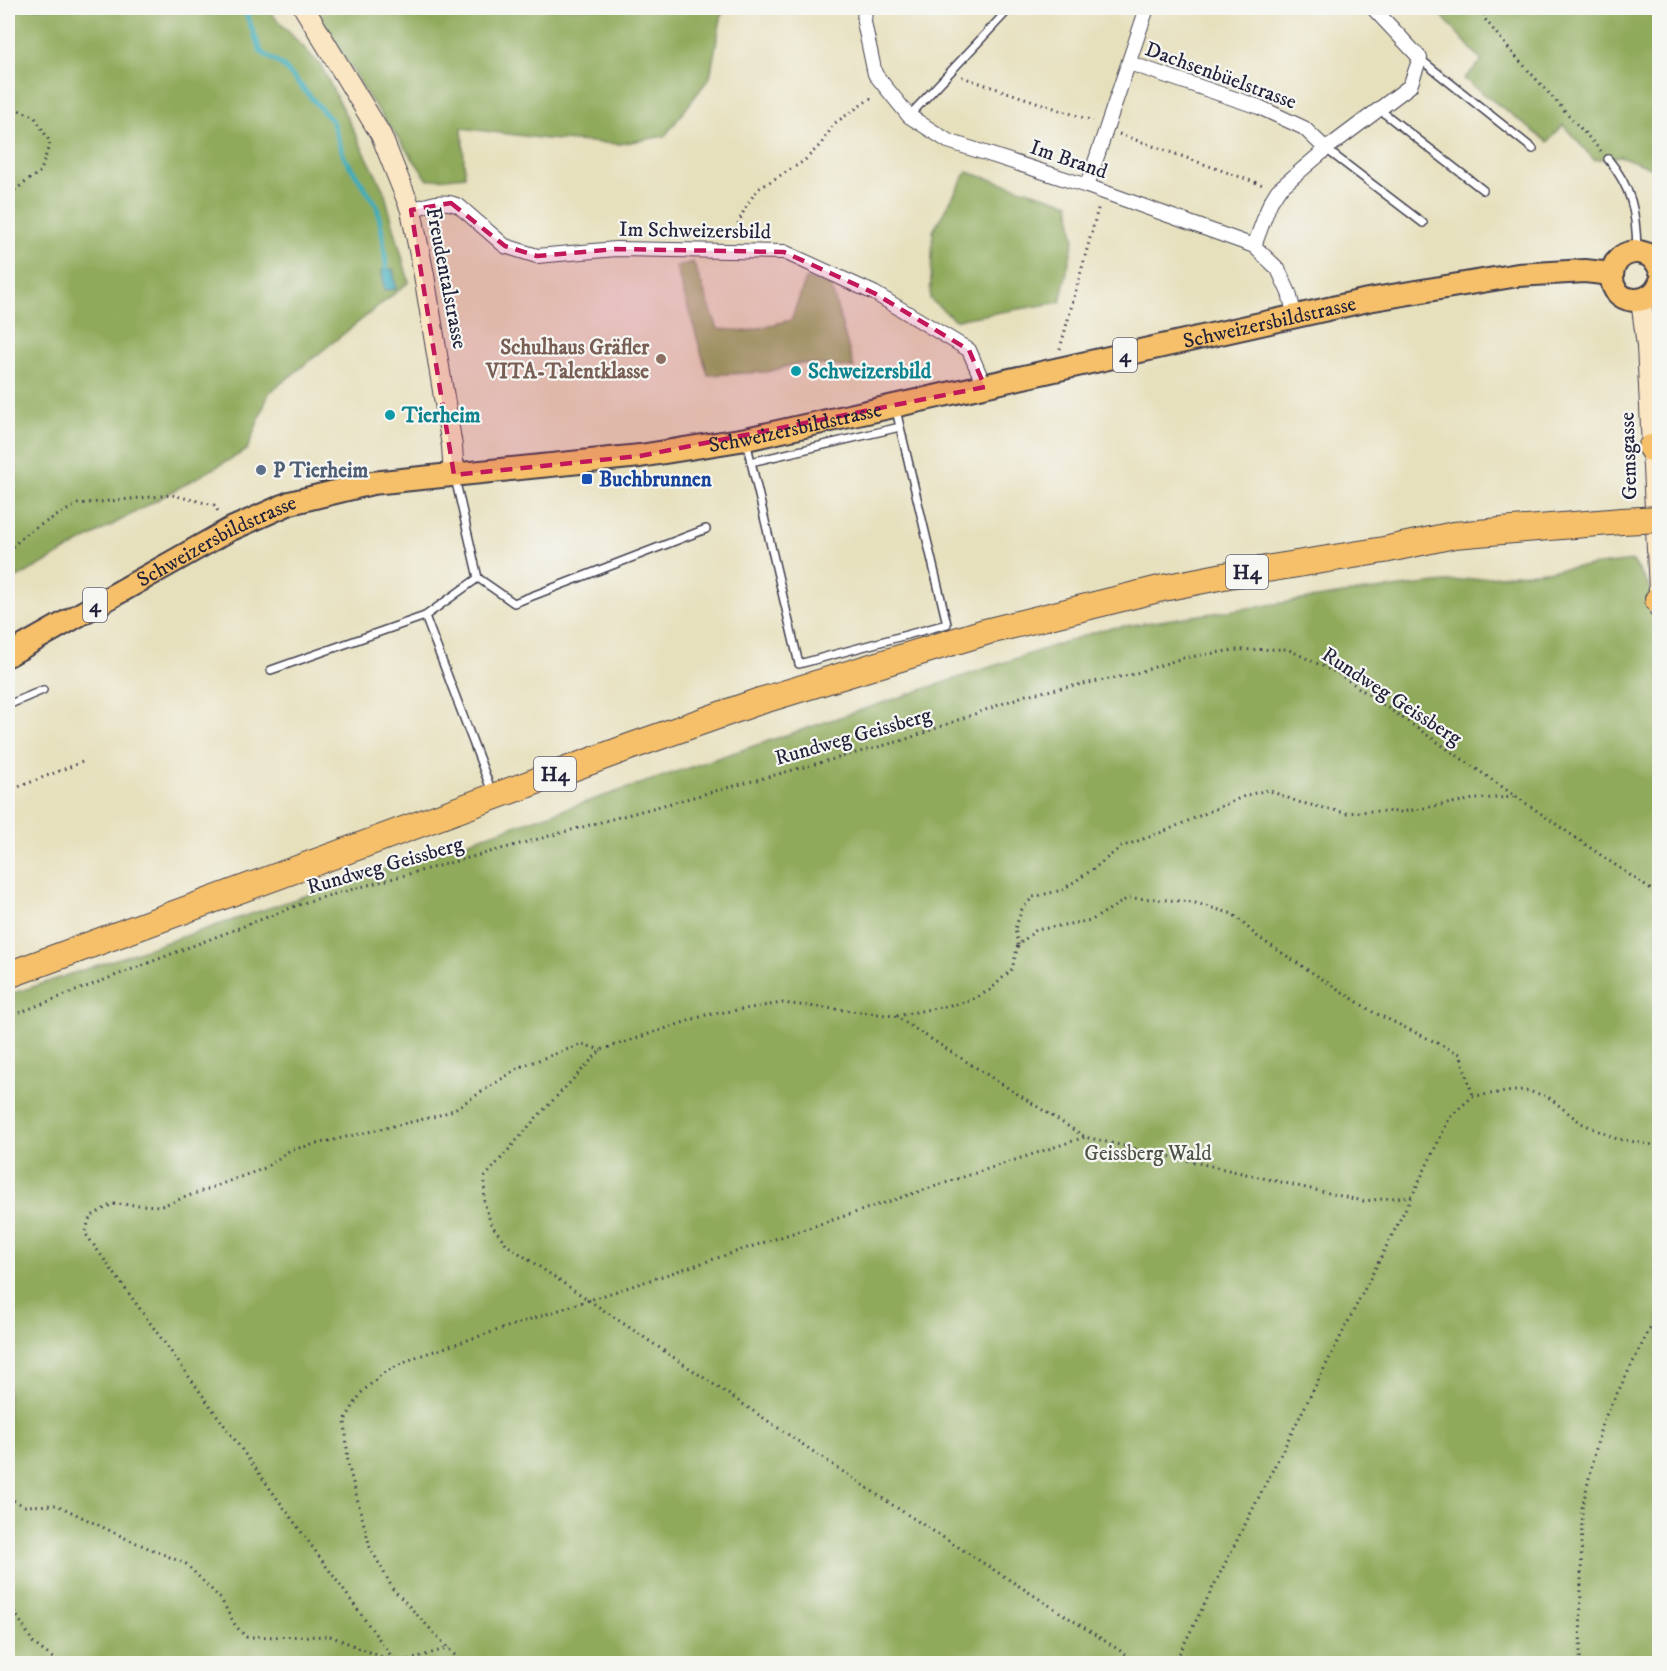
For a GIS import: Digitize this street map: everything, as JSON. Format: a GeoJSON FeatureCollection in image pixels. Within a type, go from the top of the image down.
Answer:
{"type":"FeatureCollection","features":[{"type":"Feature","properties":{"kind":"highway","name":"H4"},"geometry":{"type":"LineString","coordinates":[[1622,529],[1659,519]]}},
{"type":"Feature","properties":{"kind":"highway","name":"H4"},"geometry":{"type":"LineString","coordinates":[[8,975],[757,702],[985,632],[1163,588],[1384,550],[1454,535],[1622,529],[1659,535]]}},
{"type":"Feature","properties":{"kind":"main road"},"geometry":{"type":"LineString","coordinates":[[1659,269],[1655,260],[1637,251],[1620,258],[1614,265],[1612,274],[1612,281],[1620,295],[1633,301],[1641,300],[1654,293],[1659,283]]}},
{"type":"Feature","properties":{"kind":"main road","name":"Schweizersbildstrasse"},"geometry":{"type":"LineString","coordinates":[[8,655],[229,530],[290,503],[372,483],[640,456],[898,417],[986,387],[1368,300],[1518,275],[1585,271],[1612,274]]}},
{"type":"Feature","properties":{"kind":"street","name":"Freudentalstrasse"},"geometry":{"type":"LineString","coordinates":[[304,8],[381,135],[411,210],[452,446],[454,475]]}},
{"type":"Feature","properties":{"kind":"street","name":"Im Brand"},"geometry":{"type":"LineString","coordinates":[[865,8],[864,22],[875,74],[909,116],[948,141],[1087,186],[1254,246],[1278,269],[1289,293],[1295,316]]}},
{"type":"Feature","properties":{"kind":"street","name":"Dachsenbüelstrasse"},"geometry":{"type":"LineString","coordinates":[[1087,186],[1147,8]]}},
{"type":"Feature","properties":{"kind":"street"},"geometry":{"type":"LineString","coordinates":[[1254,246],[1270,203],[1278,190],[1326,149],[1410,86],[1420,58],[1373,8]]}},
{"type":"Feature","properties":{"kind":"street","name":"Dachsenbüelstrasse"},"geometry":{"type":"LineString","coordinates":[[1129,63],[1259,107],[1304,128],[1326,149]]}},
{"type":"Feature","properties":{"kind":"street","name":"Im Schweizersbild"},"geometry":{"type":"LineString","coordinates":[[411,210],[441,201],[451,202],[459,206],[505,246],[537,256],[616,249],[784,252],[874,293],[969,350],[986,387]]}},
{"type":"Feature","properties":{"kind":"street","name":"Gemsgasse"},"geometry":{"type":"LineString","coordinates":[[1641,300],[1655,448],[1659,603]]}},
{"type":"Feature","properties":{"kind":"lane"},"geometry":{"type":"LineString","coordinates":[[909,116],[1010,8]]}},
{"type":"Feature","properties":{"kind":"lane"},"geometry":{"type":"LineString","coordinates":[[1420,58],[1533,149]]}},
{"type":"Feature","properties":{"kind":"lane"},"geometry":{"type":"LineString","coordinates":[[1380,110],[1482,190]]}},
{"type":"Feature","properties":{"kind":"lane"},"geometry":{"type":"LineString","coordinates":[[1326,149],[1423,223]]}},
{"type":"Feature","properties":{"kind":"lane"},"geometry":{"type":"LineString","coordinates":[[1608,159],[1619,172],[1629,191],[1636,221],[1637,251]]}},
{"type":"Feature","properties":{"kind":"lane"},"geometry":{"type":"LineString","coordinates":[[746,439],[751,462],[799,664],[947,624],[898,417],[751,462]]}},
{"type":"Feature","properties":{"kind":"lane"},"geometry":{"type":"LineString","coordinates":[[454,475],[478,578],[514,603],[706,529]]}},
{"type":"Feature","properties":{"kind":"lane"},"geometry":{"type":"LineString","coordinates":[[272,670],[425,616],[478,578]]}},
{"type":"Feature","properties":{"kind":"lane"},"geometry":{"type":"LineString","coordinates":[[425,616],[494,797]]}},
{"type":"Feature","properties":{"kind":"lane"},"geometry":{"type":"LineString","coordinates":[[8,705],[43,690]]}},
{"type":"Feature","properties":{"kind":"path"},"geometry":{"type":"LineString","coordinates":[[1484,8],[1484,18],[1509,49],[1581,126],[1608,159]]}},
{"type":"Feature","properties":{"kind":"path"},"geometry":{"type":"LineString","coordinates":[[950,72],[1278,190]]}},
{"type":"Feature","properties":{"kind":"path"},"geometry":{"type":"LineString","coordinates":[[727,251],[746,206],[758,189],[804,161],[821,144],[835,123],[886,87]]}},
{"type":"Feature","properties":{"kind":"path"},"geometry":{"type":"LineString","coordinates":[[8,106],[34,116],[50,142],[41,171],[8,195]]}},
{"type":"Feature","properties":{"kind":"path"},"geometry":{"type":"LineString","coordinates":[[1054,371],[1102,192]]}},
{"type":"Feature","properties":{"kind":"path"},"geometry":{"type":"LineString","coordinates":[[8,551],[28,532],[78,504],[172,495],[214,505],[229,530]]}},
{"type":"Feature","properties":{"kind":"path","name":"Rundweg Geissberg"},"geometry":{"type":"LineString","coordinates":[[8,1017],[309,900],[904,740],[1026,695],[1130,675],[1184,657],[1234,650],[1287,649],[1339,674],[1659,896]]}},
{"type":"Feature","properties":{"kind":"path"},"geometry":{"type":"LineString","coordinates":[[8,791],[85,761]]}},
{"type":"Feature","properties":{"kind":"path"},"geometry":{"type":"LineString","coordinates":[[1141,1664],[894,1506],[507,1245],[491,1224],[484,1202],[485,1177],[536,1118],[601,1050],[706,1015],[782,1003],[895,1016],[969,1001],[990,990],[1012,969],[1018,945],[1015,929],[1022,909],[1033,897],[1062,890],[1121,847],[1165,831],[1247,795],[1268,790],[1298,802],[1346,813],[1372,811],[1402,813],[1474,799],[1516,797]]}},
{"type":"Feature","properties":{"kind":"path"},"geometry":{"type":"LineString","coordinates":[[1018,945],[1036,930],[1092,920],[1128,898],[1192,902],[1233,914],[1259,938],[1373,1012],[1460,1054],[1473,1096]]}},
{"type":"Feature","properties":{"kind":"path"},"geometry":{"type":"LineString","coordinates":[[895,1016],[1084,1137],[1363,1201],[1412,1196]]}},
{"type":"Feature","properties":{"kind":"path"},"geometry":{"type":"LineString","coordinates":[[397,1664],[85,1233],[90,1217],[112,1204],[160,1206],[265,1168],[290,1150],[445,1113],[522,1066],[582,1044],[601,1050]]}},
{"type":"Feature","properties":{"kind":"path"},"geometry":{"type":"LineString","coordinates":[[1174,1664],[1450,1117],[1473,1096],[1523,1090],[1547,1096],[1581,1123],[1617,1139],[1659,1146]]}},
{"type":"Feature","properties":{"kind":"path"},"geometry":{"type":"LineString","coordinates":[[463,1664],[393,1589],[370,1547],[348,1464],[345,1420],[361,1393],[383,1373],[416,1357],[1084,1137]]}},
{"type":"Feature","properties":{"kind":"path"},"geometry":{"type":"LineString","coordinates":[[1580,1664],[1582,1508],[1602,1423],[1659,1309]]}},
{"type":"Feature","properties":{"kind":"path"},"geometry":{"type":"LineString","coordinates":[[8,1498],[25,1506],[57,1505],[186,1564],[221,1599],[246,1637],[330,1636],[397,1664],[450,1648]]}},
{"type":"Feature","properties":{"kind":"path"},"geometry":{"type":"LineString","coordinates":[[8,1601],[34,1644],[61,1664]]}},
{"type":"Feature","properties":{"kind":"highlighted area"},"geometry":{"type":"Polygon","coordinates":[[[451,203],[505,246],[537,256],[616,249],[784,252],[874,293],[969,350],[985,387],[640,456],[454,475],[411,210],[451,203]]]}},
{"type":"Feature","properties":{"kind":"green space"},"geometry":{"type":"Polygon","coordinates":[[[8,8],[266,8],[321,66],[384,191],[409,282],[269,393],[247,450],[8,583],[8,8]]]}},
{"type":"Feature","properties":{"kind":"green space"},"geometry":{"type":"Polygon","coordinates":[[[315,8],[723,8],[710,77],[665,136],[619,144],[547,139],[462,128],[465,176],[428,180],[368,96],[315,8]]]}},
{"type":"Feature","properties":{"kind":"green space"},"geometry":{"type":"Polygon","coordinates":[[[1435,8],[1659,8],[1659,171],[1620,156],[1594,160],[1563,125],[1548,142],[1464,79],[1482,61],[1435,8]]]}},
{"type":"Feature","properties":{"kind":"green space"},"geometry":{"type":"Polygon","coordinates":[[[967,172],[1069,203],[1074,239],[1060,302],[955,320],[930,299],[933,231],[967,172]]]}},
{"type":"Feature","properties":{"kind":"green space"},"geometry":{"type":"Polygon","coordinates":[[[693,262],[718,329],[748,331],[791,320],[806,279],[831,286],[854,368],[799,363],[767,372],[708,375],[676,267],[693,262]]]}},
{"type":"Feature","properties":{"kind":"green space","name":"Geissberg Wald"},"geometry":{"type":"Polygon","coordinates":[[[1633,561],[1658,600],[1660,610],[1659,1663],[8,1663],[8,995],[1104,629],[1357,592],[1633,561]]]}},
{"type":"Feature","properties":{"kind":"water"},"geometry":{"type":"Polygon","coordinates":[[[393,269],[396,289],[384,290],[382,270],[393,269]]]}},
{"type":"Feature","properties":{"kind":"waterway"},"geometry":{"type":"LineString","coordinates":[[244,8],[261,52],[283,66],[332,121],[344,157],[377,206],[387,274]]}},
{"type":"Feature","properties":{"kind":"place","name":"Schulhaus Gräfler VITA-Talentklasse"},"geometry":{"type":"Point","coordinates":[661,359]}},
{"type":"Feature","properties":{"kind":"place","name":"Schweizersbild"},"geometry":{"type":"Point","coordinates":[796,371]}},
{"type":"Feature","properties":{"kind":"place","name":"Tierheim"},"geometry":{"type":"Point","coordinates":[390,415]}},
{"type":"Feature","properties":{"kind":"place","name":"P Tierheim"},"geometry":{"type":"Point","coordinates":[261,470]}},
{"type":"Feature","properties":{"kind":"place","name":"Buchbrunnen"},"geometry":{"type":"Point","coordinates":[587,479]}}]}
